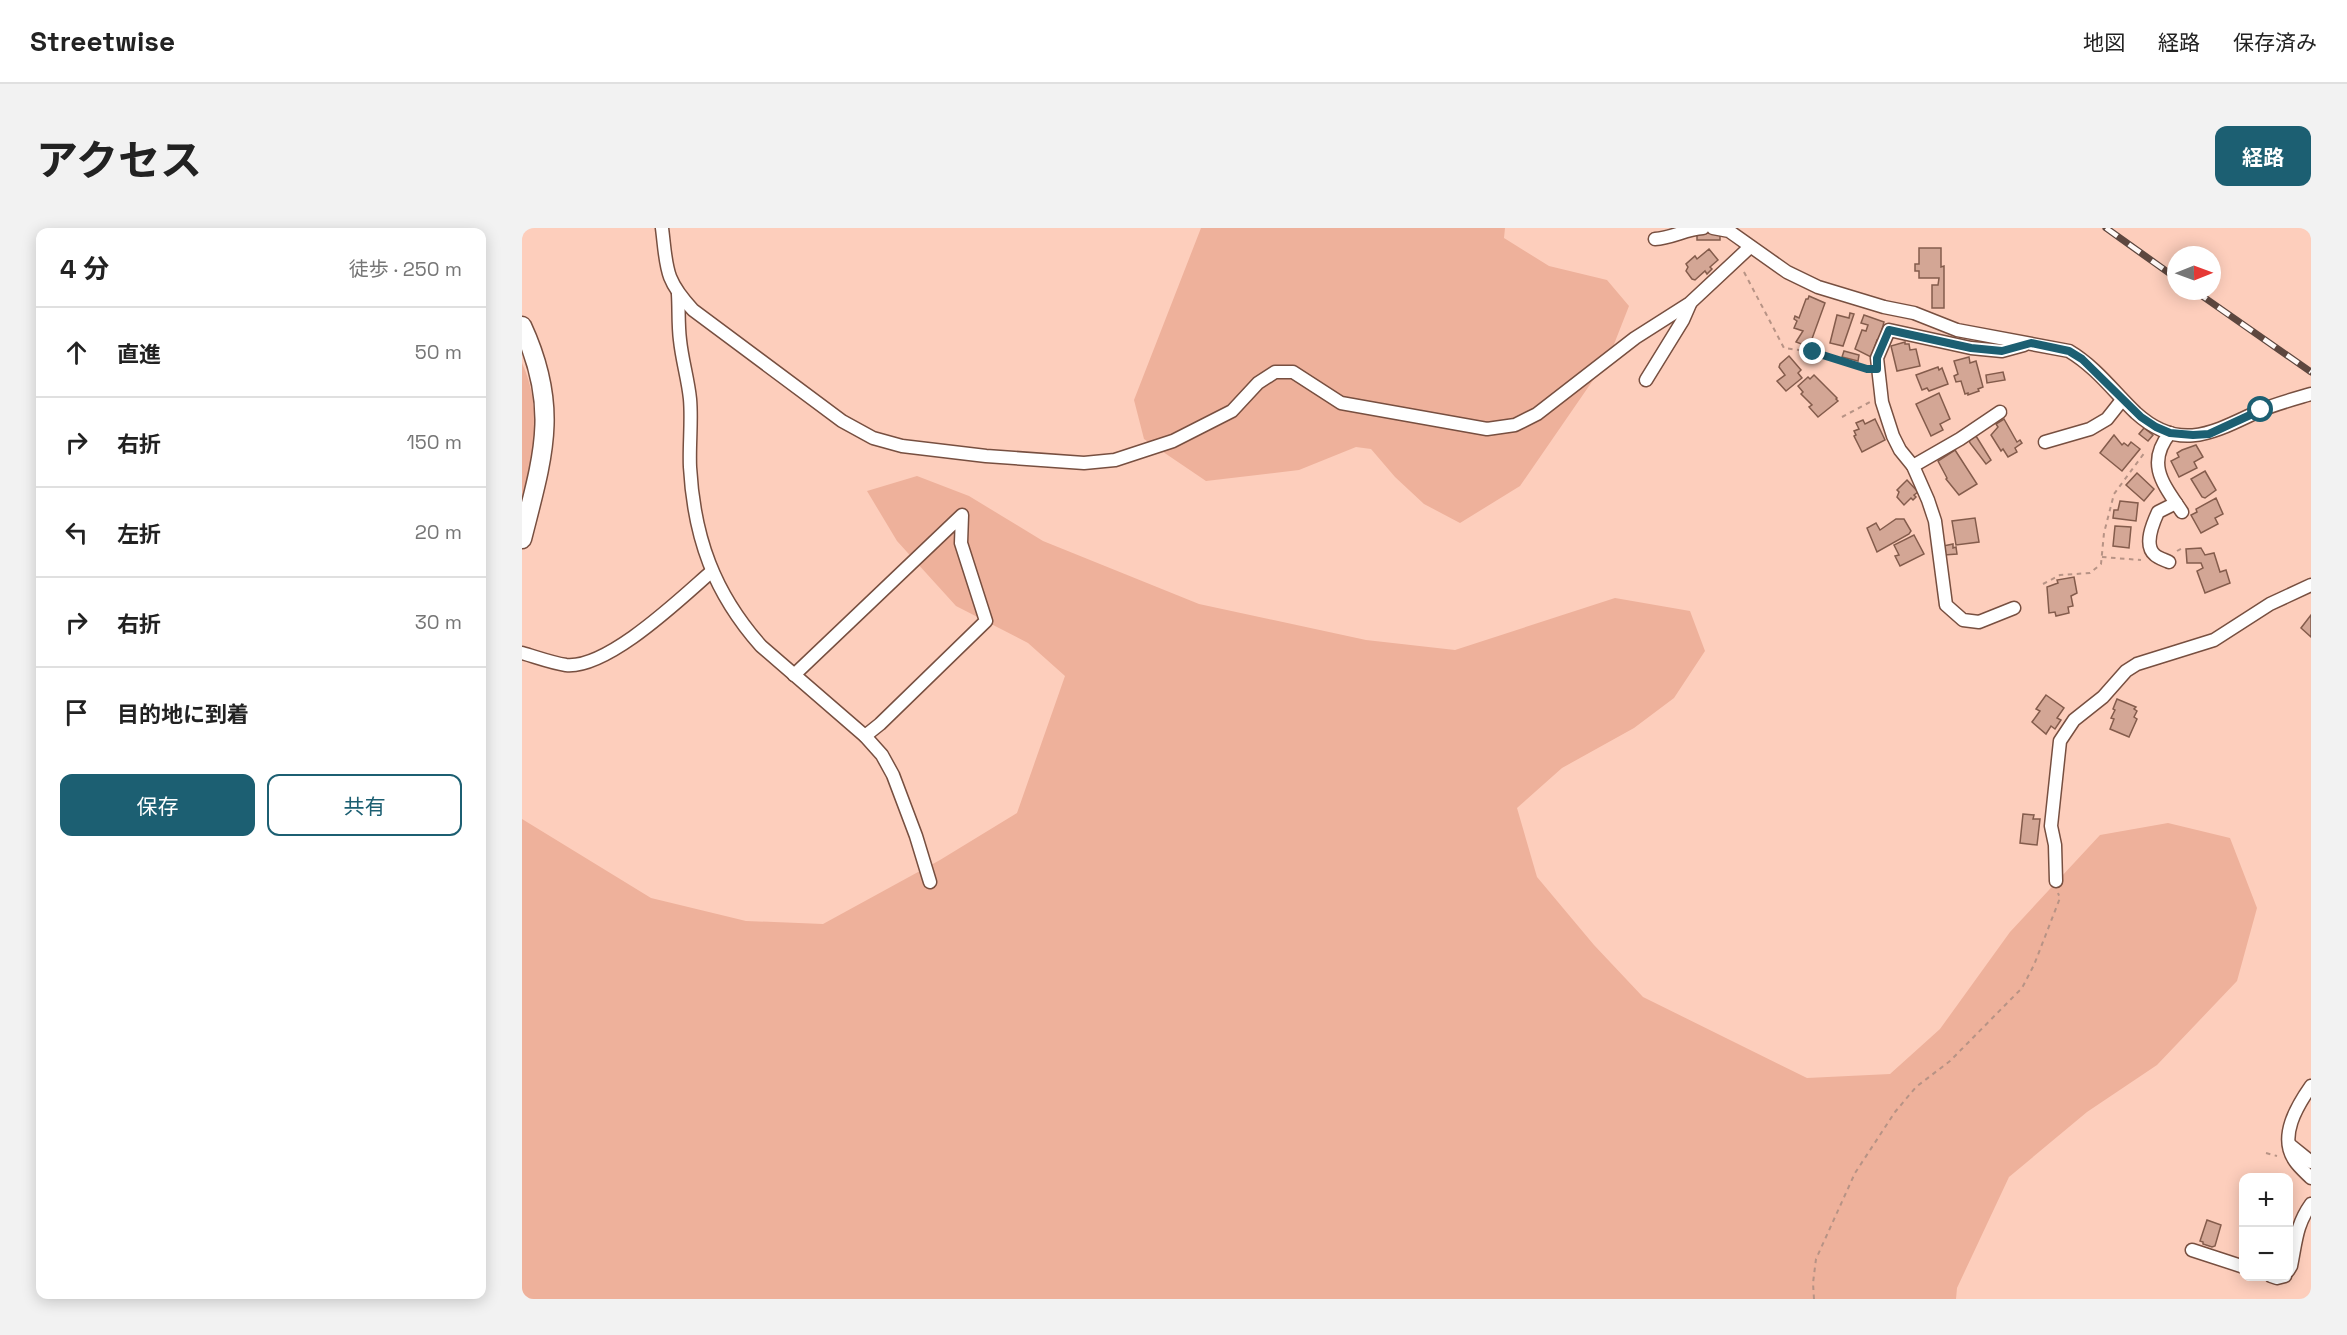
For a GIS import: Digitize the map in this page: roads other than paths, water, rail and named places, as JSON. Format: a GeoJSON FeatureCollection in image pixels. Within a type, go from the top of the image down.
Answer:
{"type":"FeatureCollection","features":[{"type":"Feature","properties":{"kind":"street"},"geometry":{"type":"LineString","coordinates":[[662,228],[667,274],[678,294],[703,319],[842,421],[873,438],[902,446],[986,456],[1084,462],[1115,460],[1173,441],[1232,411],[1258,383],[1275,372],[1293,372],[1341,403],[1487,429],[1515,425],[1537,414],[1635,338],[1690,303],[1750,247]]}},
{"type":"Feature","properties":{"kind":"street"},"geometry":{"type":"LineString","coordinates":[[1655,239],[1666,239],[1694,228],[1703,228]]}},
{"type":"Feature","properties":{"kind":"street"},"geometry":{"type":"LineString","coordinates":[[1713,228],[1729,231],[1787,272],[1818,287],[1884,307],[1914,313],[1957,330],[2069,351],[2082,359],[2141,417],[2168,435],[2209,434],[2261,410],[2311,394]]}},
{"type":"Feature","properties":{"kind":"street"},"geometry":{"type":"LineString","coordinates":[[678,294],[680,339],[690,400],[692,499],[701,541],[711,572],[748,631],[761,646],[865,736],[882,755],[893,775],[916,836],[930,882]]}},
{"type":"Feature","properties":{"kind":"street"},"geometry":{"type":"LineString","coordinates":[[1646,380],[1683,320],[1690,303]]}},
{"type":"Feature","properties":{"kind":"street"},"geometry":{"type":"LineString","coordinates":[[522,326],[538,367],[544,393],[545,419],[544,445],[522,539]]}},
{"type":"Feature","properties":{"kind":"street"},"geometry":{"type":"LineString","coordinates":[[2014,608],[1979,622],[1963,620],[1946,605],[1935,521],[1914,466],[1900,450],[1893,436],[1881,392],[1877,358],[1889,330],[1971,348],[2002,351],[2031,343]]}},
{"type":"Feature","properties":{"kind":"street"},"geometry":{"type":"LineString","coordinates":[[2045,442],[2090,429],[2107,418],[2122,400]]}},
{"type":"Feature","properties":{"kind":"street"},"geometry":{"type":"LineString","coordinates":[[1914,466],[2000,412]]}},
{"type":"Feature","properties":{"kind":"street"},"geometry":{"type":"LineString","coordinates":[[2168,435],[2158,459],[2158,473],[2179,508],[2158,512],[2152,526],[2150,546],[2155,555],[2169,562]]}},
{"type":"Feature","properties":{"kind":"street"},"geometry":{"type":"LineString","coordinates":[[794,675],[962,515],[961,543],[986,621],[865,736]]}},
{"type":"Feature","properties":{"kind":"street"},"geometry":{"type":"LineString","coordinates":[[522,653],[568,665],[594,659],[623,644],[653,623],[711,572]]}},
{"type":"Feature","properties":{"kind":"street"},"geometry":{"type":"LineString","coordinates":[[2056,881],[2055,845],[2051,826],[2057,755],[2060,741],[2074,720],[2103,697],[2126,671],[2137,664],[2214,640],[2270,604],[2311,585]]}},
{"type":"Feature","properties":{"kind":"street"},"geometry":{"type":"LineString","coordinates":[[2311,1086],[2289,1122],[2293,1159],[2311,1178]]}},
{"type":"Feature","properties":{"kind":"street"},"geometry":{"type":"LineString","coordinates":[[2290,1145],[2311,1162]]}},
{"type":"Feature","properties":{"kind":"street"},"geometry":{"type":"LineString","coordinates":[[2293,1255],[2297,1231],[2303,1215],[2311,1204]]}},
{"type":"Feature","properties":{"kind":"street"},"geometry":{"type":"LineString","coordinates":[[2192,1250],[2239,1265]]}},
{"type":"Feature","properties":{"kind":"railway"},"geometry":{"type":"LineString","coordinates":[[2106,228],[2167,272]]}},
{"type":"Feature","properties":{"kind":"railway"},"geometry":{"type":"LineString","coordinates":[[2208,300],[2311,372]]}}]}
